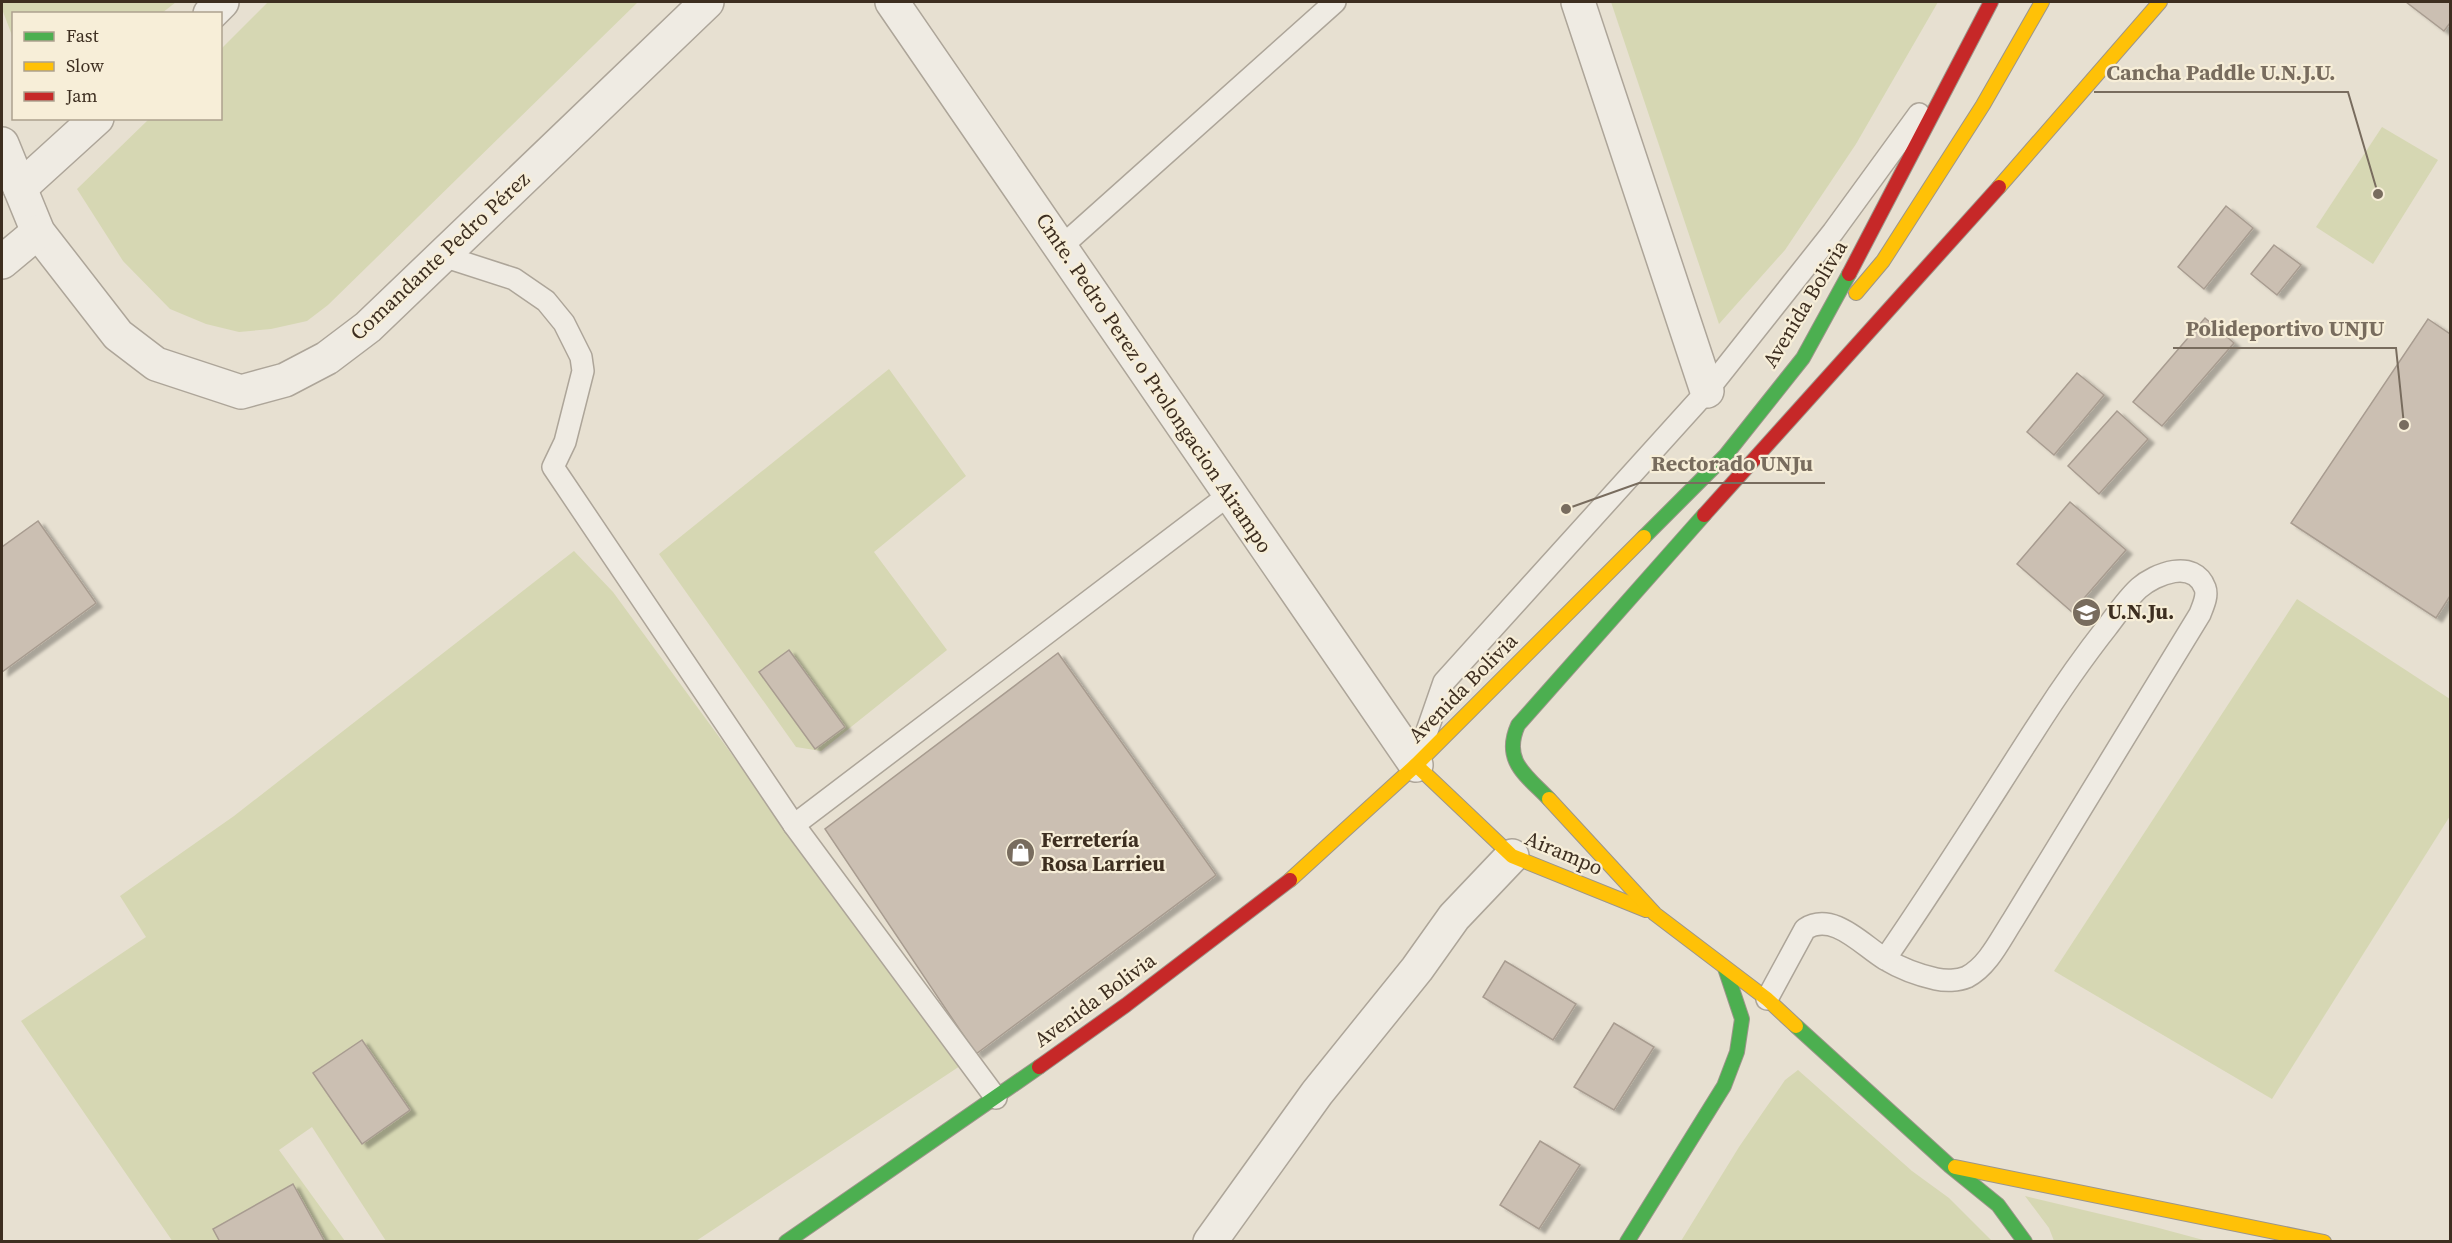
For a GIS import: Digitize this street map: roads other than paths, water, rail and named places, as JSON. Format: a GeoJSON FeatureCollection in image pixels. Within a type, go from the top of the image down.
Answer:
{"type":"FeatureCollection","features":[{"type":"Feature","properties":{"kind":"main road","name":"Avenida Bolivia"},"geometry":{"type":"LineString","coordinates":[[786,1242],[996,1098],[1126,1005],[1280,889],[1416,765],[1725,456],[1803,358],[1856,262],[1990,2]]}},
{"type":"Feature","properties":{"kind":"main road"},"geometry":{"type":"LineString","coordinates":[[1803,358],[1883,261],[1983,105],[2042,2]]}},
{"type":"Feature","properties":{"kind":"main road","name":"Airampo"},"geometry":{"type":"LineString","coordinates":[[2025,1242],[1998,1205],[1950,1166],[1767,999],[1655,914],[1514,762],[1510,747],[1514,731],[1747,467],[1939,256],[2160,2]]}},
{"type":"Feature","properties":{"kind":"main road","name":"Airampo"},"geometry":{"type":"LineString","coordinates":[[1416,765],[1512,856],[1655,914]]}},
{"type":"Feature","properties":{"kind":"main road"},"geometry":{"type":"LineString","coordinates":[[1627,1242],[1724,1086],[1737,1052],[1742,1019],[1725,968]]}},
{"type":"Feature","properties":{"kind":"main road"},"geometry":{"type":"LineString","coordinates":[[1950,1166],[2324,1242]]}},
{"type":"Feature","properties":{"kind":"street","name":"Comandante Pedro Pérez"},"geometry":{"type":"LineString","coordinates":[[2,144],[38,232],[118,335],[156,364],[241,392],[285,380],[327,358],[368,327],[707,2]]}},
{"type":"Feature","properties":{"kind":"street","name":"Cmte. Pedro Perez o Prolongacion Airampo"},"geometry":{"type":"LineString","coordinates":[[892,2],[1416,765]]}},
{"type":"Feature","properties":{"kind":"street"},"geometry":{"type":"LineString","coordinates":[[1578,2],[1707,391]]}},
{"type":"Feature","properties":{"kind":"street"},"geometry":{"type":"LineString","coordinates":[[20,188],[95,120]]}},
{"type":"Feature","properties":{"kind":"street"},"geometry":{"type":"LineString","coordinates":[[2,262],[38,232]]}},
{"type":"Feature","properties":{"kind":"street"},"geometry":{"type":"LineString","coordinates":[[1210,1242],[1317,1094],[1417,969],[1454,917],[1512,856]]}},
{"type":"Feature","properties":{"kind":"lane"},"geometry":{"type":"LineString","coordinates":[[1061,247],[1335,2]]}},
{"type":"Feature","properties":{"kind":"lane"},"geometry":{"type":"LineString","coordinates":[[1416,765],[1444,682],[1707,391],[1833,232],[1970,43]]}},
{"type":"Feature","properties":{"kind":"lane"},"geometry":{"type":"LineString","coordinates":[[443,256],[514,279],[546,301],[564,323],[581,357],[583,370],[565,442],[553,467],[794,825],[996,1098]]}},
{"type":"Feature","properties":{"kind":"lane"},"geometry":{"type":"LineString","coordinates":[[794,825],[1230,494]]}},
{"type":"Feature","properties":{"kind":"lane"},"geometry":{"type":"LineString","coordinates":[[1767,999],[1805,929],[1814,923],[1824,923],[1842,929],[1885,959],[1912,973],[1942,980],[1966,978],[1982,966],[2013,920],[2200,614],[2206,590],[2201,580],[2193,574],[2170,571],[2155,576],[2139,588],[2125,604],[2054,699],[1885,959]]}},
{"type":"Feature","properties":{"kind":"place","name":"Cancha Paddle U.N.J.U."},"geometry":{"type":"Point","coordinates":[2378,194]}},
{"type":"Feature","properties":{"kind":"place","name":"Polideportivo UNJU"},"geometry":{"type":"Point","coordinates":[2404,425]}},
{"type":"Feature","properties":{"kind":"place","name":"Rectorado UNJu"},"geometry":{"type":"Point","coordinates":[1566,509]}},
{"type":"Feature","properties":{"kind":"place","name":"U.N.Ju."},"geometry":{"type":"Point","coordinates":[2086,612]}},
{"type":"Feature","properties":{"kind":"place","name":"Ferretería Rosa Larrieu"},"geometry":{"type":"Point","coordinates":[1020,852]}}]}
